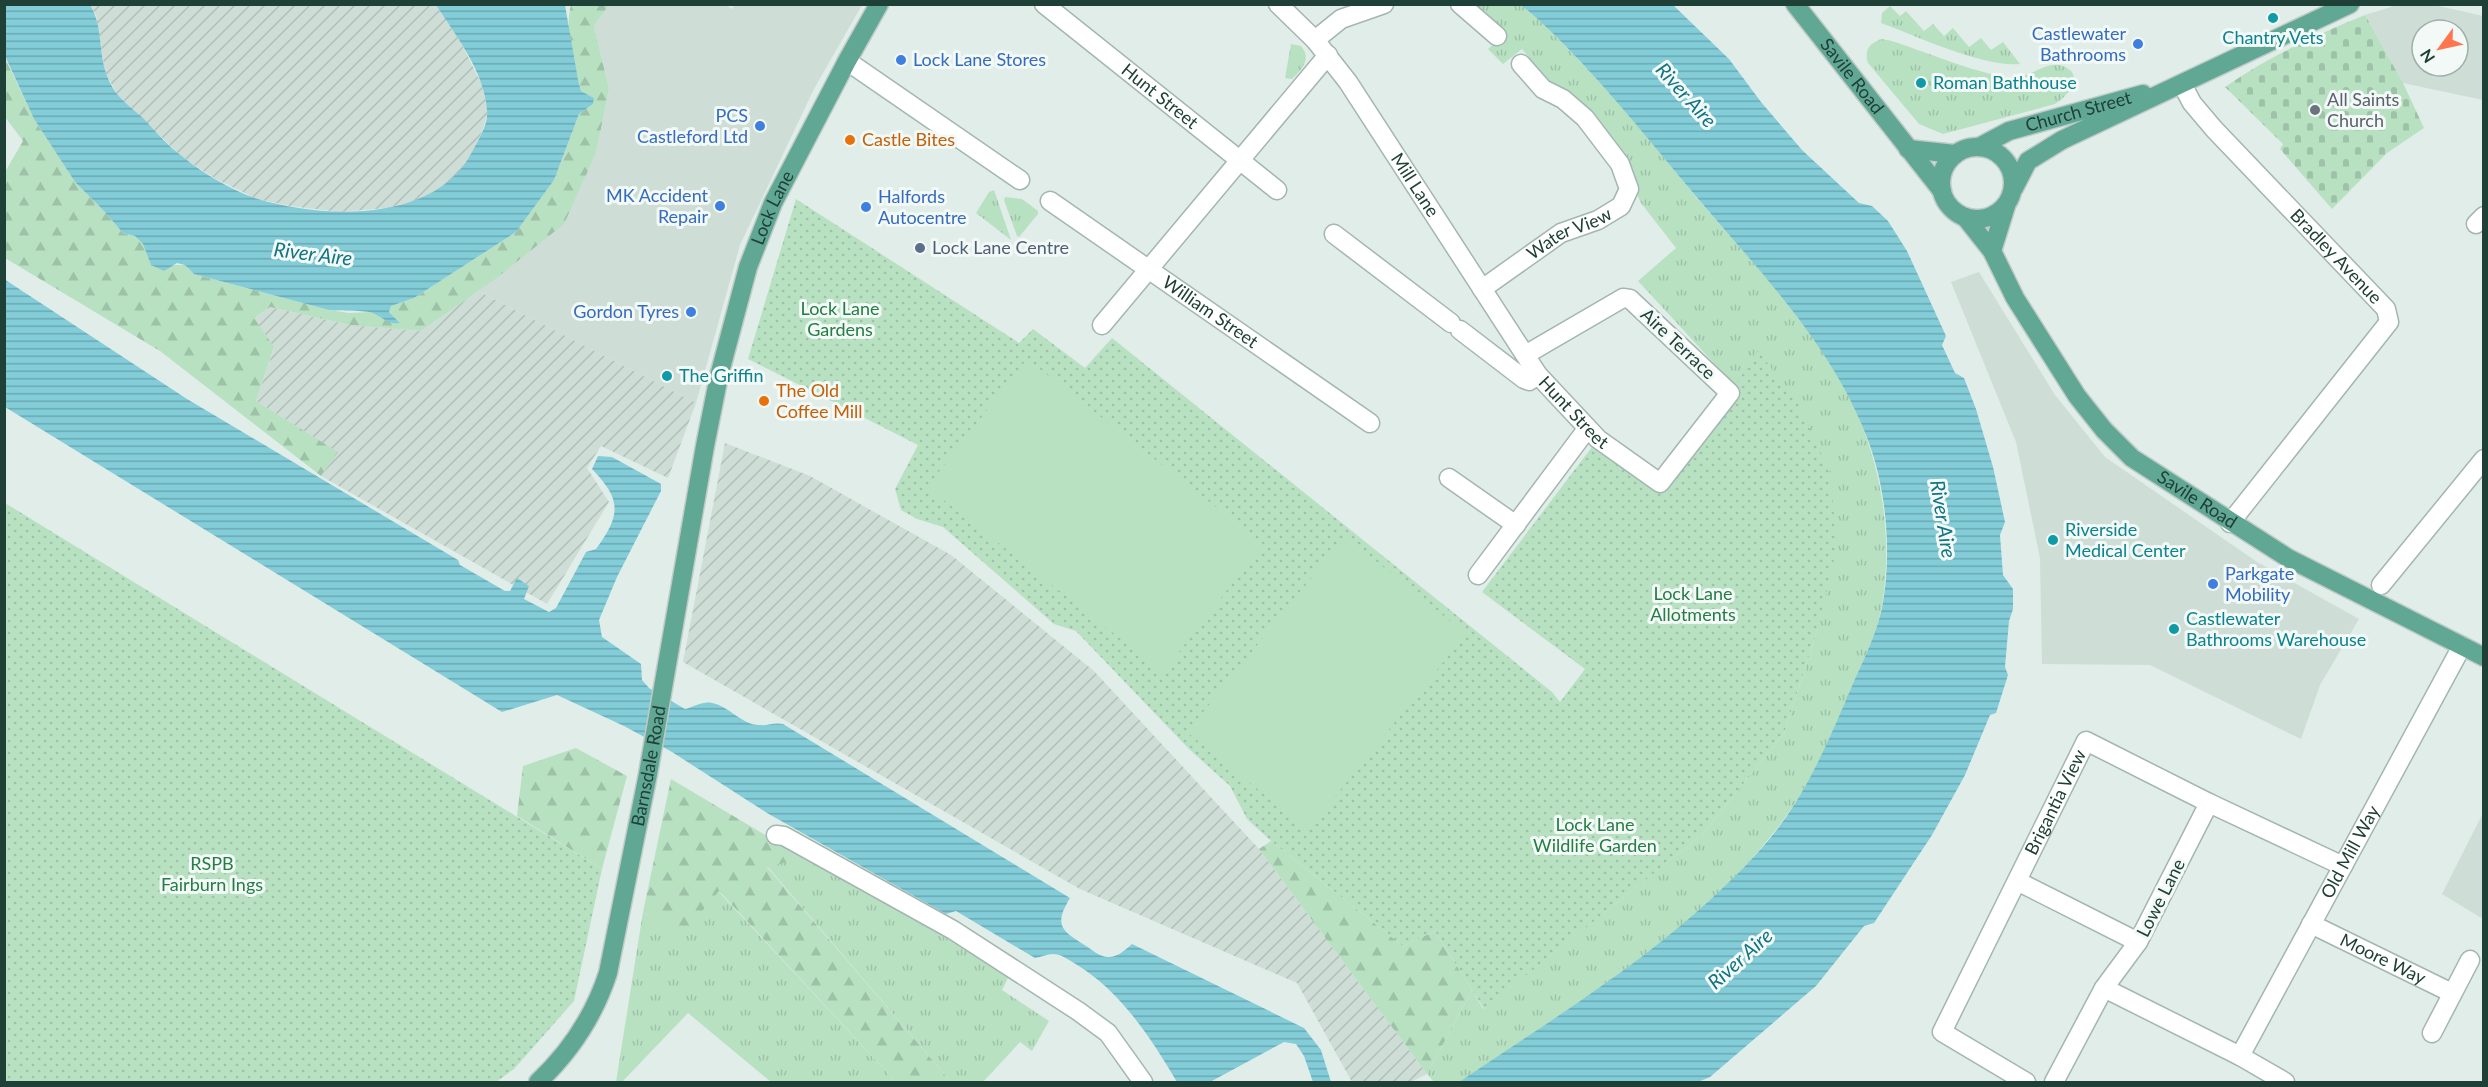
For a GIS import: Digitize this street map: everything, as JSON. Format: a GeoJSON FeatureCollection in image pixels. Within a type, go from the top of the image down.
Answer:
{"type":"FeatureCollection","features":[{"type":"Feature","properties":{"kind":"main road","name":"Lock Lane"},"geometry":{"type":"LineString","coordinates":[[709,427],[719,376],[748,267],[772,203],[879,4]]}},
{"type":"Feature","properties":{"kind":"main road","name":"Savile Road"},"geometry":{"type":"LineString","coordinates":[[1795,4],[1942,191]]}},
{"type":"Feature","properties":{"kind":"main road","name":"Church Street"},"geometry":{"type":"LineString","coordinates":[[2014,188],[2028,160],[2062,140],[2350,4]]}},
{"type":"Feature","properties":{"kind":"main road","name":"Church Street"},"geometry":{"type":"LineString","coordinates":[[1979,147],[2008,130],[2182,84]]}},
{"type":"Feature","properties":{"kind":"main road"},"geometry":{"type":"LineString","coordinates":[[1992,251],[2014,188],[2009,165],[1991,149],[1979,147],[1955,154],[1943,171],[1942,191],[1954,212],[1965,217],[1987,218],[2006,206]]}},
{"type":"Feature","properties":{"kind":"main road"},"geometry":{"type":"LineString","coordinates":[[1908,149],[1955,154]]}},
{"type":"Feature","properties":{"kind":"main road","name":"Savile Road"},"geometry":{"type":"LineString","coordinates":[[1965,217],[1992,251],[2015,298],[2077,396],[2104,430],[2132,458],[2230,523],[2298,563],[2484,657]]}},
{"type":"Feature","properties":{"kind":"main road","name":"Barnsdale Road"},"geometry":{"type":"LineString","coordinates":[[538,1083],[558,1064],[572,1045],[599,1001],[608,973],[667,670],[693,505],[709,427]]}},
{"type":"Feature","properties":{"kind":"street","name":"Hunt Street"},"geometry":{"type":"LineString","coordinates":[[1044,4],[1277,190]]}},
{"type":"Feature","properties":{"kind":"street","name":"Mill Lane"},"geometry":{"type":"LineString","coordinates":[[1278,4],[1315,40],[1348,82],[1538,375]]}},
{"type":"Feature","properties":{"kind":"street"},"geometry":{"type":"LineString","coordinates":[[1315,40],[1341,19],[1384,4]]}},
{"type":"Feature","properties":{"kind":"street"},"geometry":{"type":"LineString","coordinates":[[1460,4],[1497,36]]}},
{"type":"Feature","properties":{"kind":"street"},"geometry":{"type":"LineString","coordinates":[[1102,325],[1328,55]]}},
{"type":"Feature","properties":{"kind":"street"},"geometry":{"type":"LineString","coordinates":[[847,61],[1020,180]]}},
{"type":"Feature","properties":{"kind":"street","name":"Water View"},"geometry":{"type":"LineString","coordinates":[[1482,289],[1562,233],[1598,220],[1620,206],[1629,189],[1620,164],[1585,118],[1563,99],[1543,89],[1521,64]]}},
{"type":"Feature","properties":{"kind":"street","name":"Bradley Avenue"},"geometry":{"type":"LineString","coordinates":[[2182,84],[2192,103],[2214,129],[2386,309],[2389,322],[2230,523]]}},
{"type":"Feature","properties":{"kind":"street","name":"William Street"},"geometry":{"type":"LineString","coordinates":[[1050,201],[1370,423]]}},
{"type":"Feature","properties":{"kind":"street","name":"Hunt Street"},"geometry":{"type":"LineString","coordinates":[[1334,234],[1524,379],[1529,381],[1538,375],[1587,429],[1660,483]]}},
{"type":"Feature","properties":{"kind":"street","name":"Aire Terrace"},"geometry":{"type":"LineString","coordinates":[[1525,355],[1623,298],[1630,299],[1730,393],[1660,483]]}},
{"type":"Feature","properties":{"kind":"street"},"geometry":{"type":"LineString","coordinates":[[1478,575],[1587,429]]}},
{"type":"Feature","properties":{"kind":"street"},"geometry":{"type":"LineString","coordinates":[[2381,585],[2484,459]]}},
{"type":"Feature","properties":{"kind":"street"},"geometry":{"type":"LineString","coordinates":[[1449,478],[1516,525]]}},
{"type":"Feature","properties":{"kind":"street","name":"Old Mill Way"},"geometry":{"type":"LineString","coordinates":[[2240,1056],[2462,646]]}},
{"type":"Feature","properties":{"kind":"street","name":"Brigantia View"},"geometry":{"type":"LineString","coordinates":[[2026,1083],[1942,1032],[2086,741],[2209,803],[2343,866]]}},
{"type":"Feature","properties":{"kind":"street","name":"Lowe Lane"},"geometry":{"type":"LineString","coordinates":[[2054,1083],[2104,988],[2138,942],[2209,803]]}},
{"type":"Feature","properties":{"kind":"street"},"geometry":{"type":"LineString","coordinates":[[777,835],[784,836],[953,930],[1068,1004],[1108,1032],[1141,1082]]}},
{"type":"Feature","properties":{"kind":"street"},"geometry":{"type":"LineString","coordinates":[[2017,881],[2138,942]]}},
{"type":"Feature","properties":{"kind":"street","name":"Moore Way"},"geometry":{"type":"LineString","coordinates":[[2311,924],[2452,993]]}},
{"type":"Feature","properties":{"kind":"street"},"geometry":{"type":"LineString","coordinates":[[2432,1033],[2470,960]]}},
{"type":"Feature","properties":{"kind":"street"},"geometry":{"type":"LineString","coordinates":[[2104,988],[2240,1056],[2285,1083]]}},
{"type":"Feature","properties":{"kind":"shaded area"},"geometry":{"type":"Polygon","coordinates":[[[724,4],[732,9],[735,4],[862,5],[814,89],[740,245],[696,403],[478,291],[564,223],[596,153],[609,89],[594,26],[609,5],[724,4]]]}},
{"type":"Feature","properties":{"kind":"shaded area"},"geometry":{"type":"Polygon","coordinates":[[[2430,4],[2483,16],[2483,100],[2403,83],[2365,15],[2397,5],[2430,4]]]}},
{"type":"Feature","properties":{"kind":"shaded area"},"geometry":{"type":"Polygon","coordinates":[[[90,5],[436,5],[460,41],[482,85],[488,112],[482,132],[466,165],[449,183],[421,199],[387,208],[340,212],[290,206],[257,199],[216,179],[182,157],[117,94],[105,72],[96,15],[90,5]]]}},
{"type":"Feature","properties":{"kind":"shaded area"},"geometry":{"type":"Polygon","coordinates":[[[1979,272],[2055,395],[2105,457],[2257,562],[2359,619],[2320,685],[2301,739],[2150,665],[2042,664],[2040,558],[2016,442],[1951,282],[1979,272]]]}},
{"type":"Feature","properties":{"kind":"shaded area"},"geometry":{"type":"Polygon","coordinates":[[[478,291],[696,403],[668,478],[601,446],[587,468],[609,502],[547,604],[321,476],[337,452],[256,401],[274,348],[254,318],[270,307],[350,325],[421,331],[478,291]]]}},
{"type":"Feature","properties":{"kind":"shaded area"},"geometry":{"type":"Polygon","coordinates":[[[725,443],[810,476],[951,555],[1094,671],[1259,849],[1427,1074],[1411,1082],[1352,1082],[1297,983],[1080,889],[683,662],[725,443]]]}},
{"type":"Feature","properties":{"kind":"shaded area"},"geometry":{"type":"Polygon","coordinates":[[[2483,813],[2484,919],[2442,894],[2483,813]]]}},
{"type":"Feature","properties":{"kind":"green space"},"geometry":{"type":"Polygon","coordinates":[[[1516,4],[1526,7],[1536,15],[1615,98],[1704,207],[1796,313],[1836,371],[1862,426],[1878,476],[1886,554],[1882,606],[1877,626],[1832,734],[1800,795],[1758,852],[1721,891],[1681,927],[1594,993],[1459,1082],[1434,1082],[1427,1074],[1472,990],[1483,1009],[1702,835],[1784,733],[1818,628],[1735,386],[1638,281],[1676,248],[1641,203],[1619,154],[1556,91],[1522,49],[1503,64],[1488,49],[1506,33],[1471,5],[1516,4]]]}},
{"type":"Feature","properties":{"kind":"green space"},"geometry":{"type":"Polygon","coordinates":[[[571,5],[609,5],[594,26],[609,89],[596,153],[564,224],[494,280],[421,331],[350,325],[270,307],[254,318],[274,347],[256,401],[338,452],[321,476],[160,351],[5,258],[5,172],[23,141],[5,117],[4,56],[34,119],[75,182],[123,233],[135,236],[143,244],[151,265],[185,265],[194,274],[329,310],[349,313],[371,312],[400,323],[389,312],[391,306],[414,298],[516,232],[554,180],[579,114],[593,104],[594,98],[581,91],[569,36],[571,5]]]}},
{"type":"Feature","properties":{"kind":"green space"},"geometry":{"type":"Polygon","coordinates":[[[1890,6],[1900,16],[1906,11],[1924,31],[1933,24],[1944,36],[1953,28],[1969,47],[1981,38],[1991,50],[2003,42],[2020,64],[2005,64],[1970,56],[1881,23],[1882,13],[1890,6]]]}},
{"type":"Feature","properties":{"kind":"green space"},"geometry":{"type":"Polygon","coordinates":[[[2365,15],[2403,83],[2424,128],[2387,153],[2332,209],[2280,149],[2283,144],[2225,87],[2293,47],[2365,15]]]}},
{"type":"Feature","properties":{"kind":"green space"},"geometry":{"type":"Polygon","coordinates":[[[1881,39],[2007,78],[2021,77],[2048,66],[2061,65],[2072,72],[2074,82],[2064,97],[2055,104],[1943,134],[1919,124],[1868,63],[1868,48],[1881,39]]]}},
{"type":"Feature","properties":{"kind":"green space"},"geometry":{"type":"Polygon","coordinates":[[[1291,44],[1301,46],[1306,55],[1302,68],[1292,79],[1285,78],[1291,44]]]}},
{"type":"Feature","properties":{"kind":"green space"},"geometry":{"type":"Polygon","coordinates":[[[994,190],[1011,240],[976,213],[989,192],[994,190]]]}},
{"type":"Feature","properties":{"kind":"green space"},"geometry":{"type":"Polygon","coordinates":[[[1005,197],[1022,199],[1038,211],[1019,237],[1004,200],[1005,197]]]}},
{"type":"Feature","properties":{"kind":"green space"},"geometry":{"type":"Polygon","coordinates":[[[796,199],[1019,343],[1033,329],[1085,368],[1112,338],[1552,692],[1560,702],[1585,669],[1482,592],[1598,439],[1660,483],[1724,402],[1758,351],[1798,403],[1830,473],[1837,546],[1818,628],[1784,733],[1702,835],[1484,1009],[1435,931],[1403,946],[1271,841],[1247,819],[1230,786],[1189,749],[1076,631],[1054,624],[943,527],[917,519],[901,510],[895,489],[918,445],[748,359],[796,199]]]}},
{"type":"Feature","properties":{"kind":"green space"},"geometry":{"type":"Polygon","coordinates":[[[1027,359],[1263,544],[1163,672],[927,487],[1027,359]]]}},
{"type":"Feature","properties":{"kind":"green space","name":"RSPB Fairburn Ings"},"geometry":{"type":"Polygon","coordinates":[[[5,503],[602,869],[574,1001],[514,1069],[496,1082],[5,1082],[5,503]]]}},
{"type":"Feature","properties":{"kind":"green space"},"geometry":{"type":"Polygon","coordinates":[[[1345,536],[1466,634],[1308,830],[1187,732],[1345,536]]]}},
{"type":"Feature","properties":{"kind":"green space"},"geometry":{"type":"Polygon","coordinates":[[[576,748],[627,776],[602,869],[517,816],[523,766],[576,748]]]}},
{"type":"Feature","properties":{"kind":"green space"},"geometry":{"type":"Polygon","coordinates":[[[671,779],[804,858],[767,867],[951,1082],[896,1082],[719,891],[682,935],[643,912],[671,779]]]}},
{"type":"Feature","properties":{"kind":"green space"},"geometry":{"type":"Polygon","coordinates":[[[1271,841],[1403,946],[1435,931],[1472,990],[1427,1074],[1259,849],[1271,841]]]}},
{"type":"Feature","properties":{"kind":"green space"},"geometry":{"type":"Polygon","coordinates":[[[804,858],[1010,974],[1002,990],[1049,1021],[1032,1051],[1020,1042],[983,1082],[951,1082],[767,866],[804,858]]]}},
{"type":"Feature","properties":{"kind":"green space"},"geometry":{"type":"Polygon","coordinates":[[[718,891],[896,1082],[771,1082],[688,1013],[622,1082],[616,1082],[643,912],[682,934],[718,891]]]}},
{"type":"Feature","properties":{"kind":"water","name":"River Aire"},"geometry":{"type":"Polygon","coordinates":[[[4,5],[90,5],[97,20],[106,73],[113,89],[120,97],[173,149],[200,170],[239,191],[285,206],[345,212],[376,210],[406,203],[433,192],[455,175],[480,137],[485,126],[487,110],[481,82],[475,68],[436,5],[565,5],[581,91],[594,98],[593,104],[579,114],[554,180],[516,232],[414,298],[391,306],[389,312],[400,323],[392,323],[370,312],[329,310],[194,274],[185,265],[177,263],[164,271],[151,265],[143,244],[135,236],[123,233],[75,182],[34,119],[5,56],[4,5]]]}},
{"type":"Feature","properties":{"kind":"water","name":"River Aire"},"geometry":{"type":"Polygon","coordinates":[[[1521,5],[1673,5],[1729,59],[1761,102],[1802,150],[1859,203],[1872,206],[1888,221],[1907,251],[1946,336],[1942,345],[1955,373],[1964,378],[1976,409],[1993,467],[2005,522],[2000,535],[2003,575],[2013,589],[2013,609],[2009,621],[2005,667],[2008,675],[1996,713],[1990,715],[1965,775],[1932,835],[1874,923],[1864,926],[1816,986],[1710,1077],[1698,1082],[1459,1082],[1598,989],[1664,939],[1736,875],[1779,826],[1803,791],[1833,731],[1876,628],[1882,608],[1887,568],[1884,503],[1875,462],[1856,412],[1823,353],[1804,325],[1599,81],[1552,32],[1521,5]]]}},
{"type":"Feature","properties":{"kind":"water"},"geometry":{"type":"Polygon","coordinates":[[[4,279],[187,399],[458,560],[460,565],[505,591],[510,591],[517,578],[529,586],[524,599],[549,612],[556,608],[586,552],[596,549],[614,517],[615,508],[609,490],[592,469],[598,456],[612,457],[661,484],[661,491],[617,577],[599,620],[602,637],[641,664],[642,680],[649,688],[685,709],[702,703],[712,703],[753,724],[783,724],[1070,898],[1062,915],[1063,927],[1071,936],[1096,953],[1107,957],[1114,956],[1132,944],[1304,1028],[1321,1050],[1331,1082],[1313,1082],[1304,1056],[1296,1044],[1284,1042],[1210,1082],[1177,1082],[1145,1032],[1120,1001],[1091,974],[1067,958],[1048,954],[1035,958],[956,911],[946,914],[767,813],[672,752],[624,726],[557,695],[502,712],[5,407],[4,279]]]}},
{"type":"Feature","properties":{"kind":"place","name":"Chantry Vets"},"geometry":{"type":"Point","coordinates":[2273,18]}},
{"type":"Feature","properties":{"kind":"place","name":"Castlewater Bathrooms"},"geometry":{"type":"Point","coordinates":[2138,44]}},
{"type":"Feature","properties":{"kind":"place","name":"Lock Lane Stores"},"geometry":{"type":"Point","coordinates":[901,60]}},
{"type":"Feature","properties":{"kind":"place","name":"Roman Bathhouse"},"geometry":{"type":"Point","coordinates":[1921,83]}},
{"type":"Feature","properties":{"kind":"place","name":"All Saints Church"},"geometry":{"type":"Point","coordinates":[2315,110]}},
{"type":"Feature","properties":{"kind":"place","name":"PCS Castleford Ltd"},"geometry":{"type":"Point","coordinates":[760,126]}},
{"type":"Feature","properties":{"kind":"place","name":"Castle Bites"},"geometry":{"type":"Point","coordinates":[850,140]}},
{"type":"Feature","properties":{"kind":"place","name":"MK Accident Repair"},"geometry":{"type":"Point","coordinates":[720,206]}},
{"type":"Feature","properties":{"kind":"place","name":"Halfords Autocentre"},"geometry":{"type":"Point","coordinates":[866,207]}},
{"type":"Feature","properties":{"kind":"place","name":"Lock Lane Centre"},"geometry":{"type":"Point","coordinates":[920,248]}},
{"type":"Feature","properties":{"kind":"place","name":"Gordon Tyres"},"geometry":{"type":"Point","coordinates":[691,312]}},
{"type":"Feature","properties":{"kind":"place","name":"The Griffin"},"geometry":{"type":"Point","coordinates":[667,376]}},
{"type":"Feature","properties":{"kind":"place","name":"The Old Coffee Mill"},"geometry":{"type":"Point","coordinates":[764,401]}},
{"type":"Feature","properties":{"kind":"place","name":"Riverside Medical Center"},"geometry":{"type":"Point","coordinates":[2053,540]}},
{"type":"Feature","properties":{"kind":"place","name":"Parkgate Mobility"},"geometry":{"type":"Point","coordinates":[2213,584]}},
{"type":"Feature","properties":{"kind":"place","name":"Castlewater Bathrooms Warehouse"},"geometry":{"type":"Point","coordinates":[2174,629]}},
{"type":"Feature","properties":{"kind":"park label","name":"Lock Lane Gardens"},"geometry":{"type":"Point","coordinates":[840,319]}},
{"type":"Feature","properties":{"kind":"park label","name":"Lock Lane Allotments"},"geometry":{"type":"Point","coordinates":[1693,604]}},
{"type":"Feature","properties":{"kind":"park label","name":"Lock Lane Wildlife Garden"},"geometry":{"type":"Point","coordinates":[1595,835]}}]}
